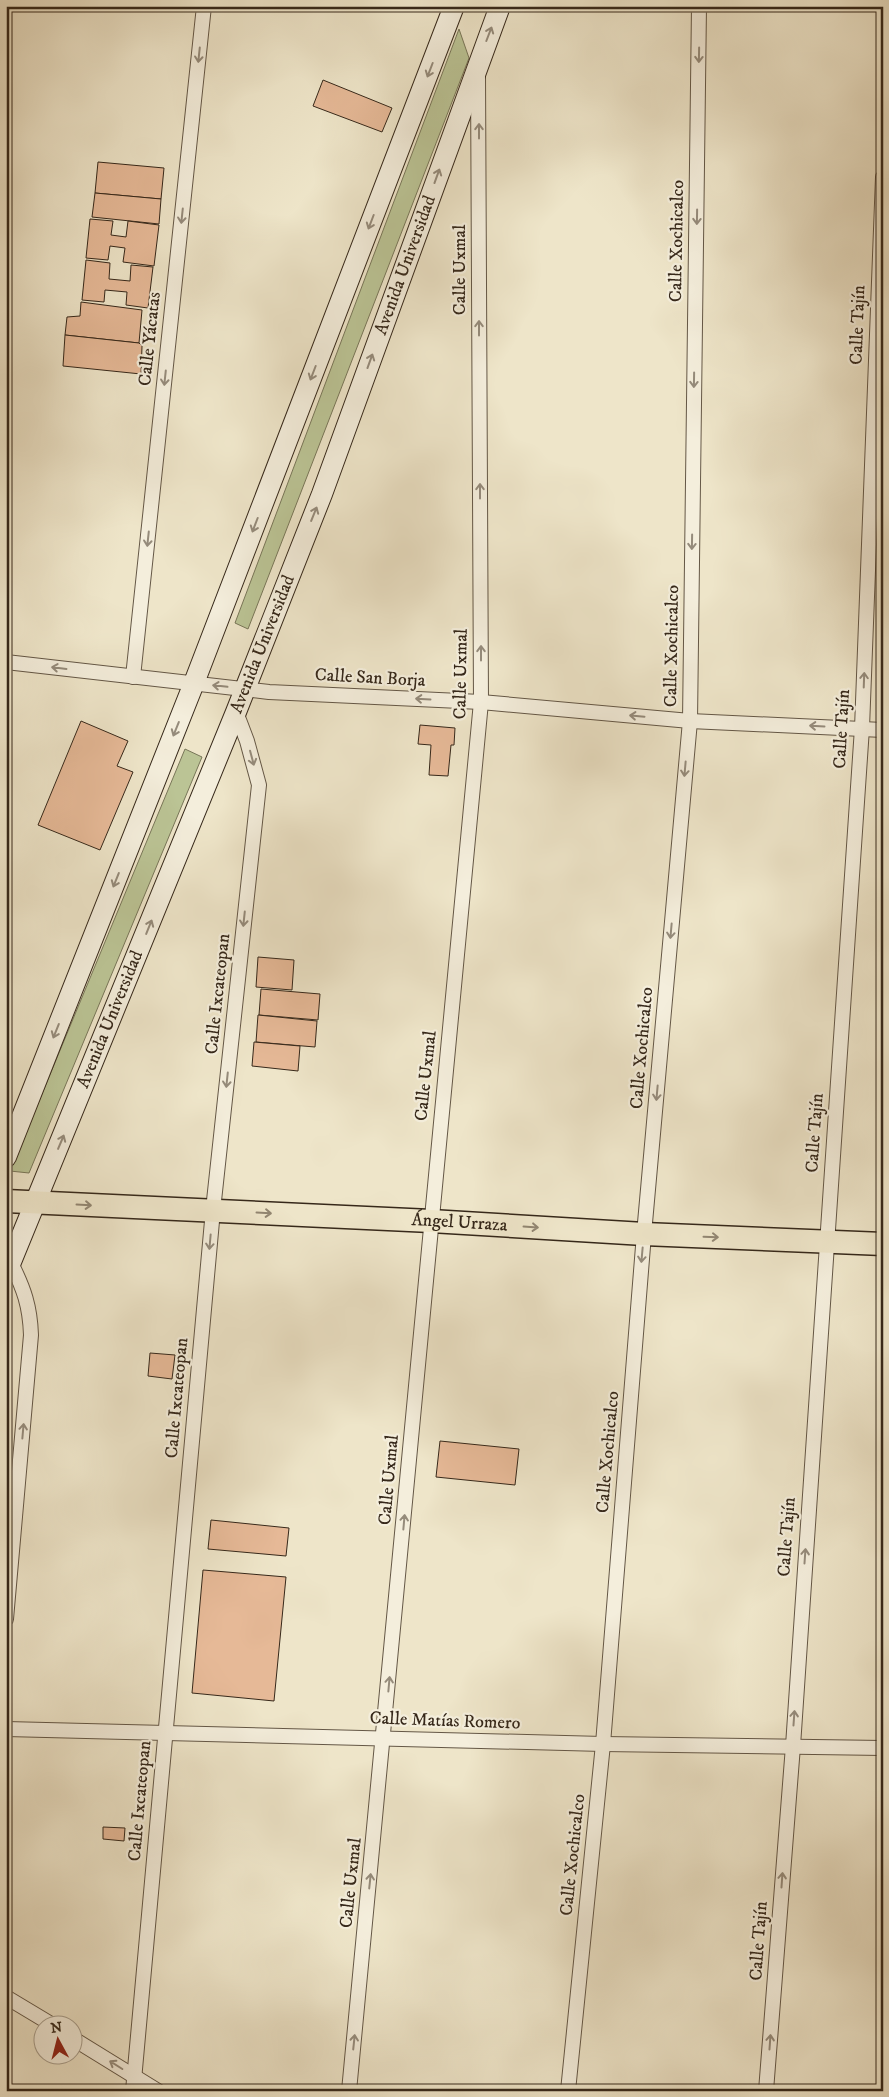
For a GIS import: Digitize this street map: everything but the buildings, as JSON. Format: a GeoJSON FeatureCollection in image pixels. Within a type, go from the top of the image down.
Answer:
{"type":"FeatureCollection","features":[{"type":"Feature","properties":{"kind":"main road"},"geometry":{"type":"LineString","coordinates":[[6,1157],[194,683],[454,6]]}},
{"type":"Feature","properties":{"kind":"main road","name":"Avenida Universidad"},"geometry":{"type":"LineString","coordinates":[[9,1269],[236,712],[243,689],[322,494],[500,6]]}},
{"type":"Feature","properties":{"kind":"main road","name":"Ángel Urraza"},"geometry":{"type":"LineString","coordinates":[[6,1201],[431,1221],[644,1234],[883,1244]]}},
{"type":"Feature","properties":{"kind":"street","name":"Calle Yácatas"},"geometry":{"type":"LineString","coordinates":[[133,677],[204,6]]}},
{"type":"Feature","properties":{"kind":"street","name":"Calle Xochicalco"},"geometry":{"type":"LineString","coordinates":[[568,2091],[603,1744],[644,1234],[690,721],[699,6]]}},
{"type":"Feature","properties":{"kind":"street","name":"Calle Uxmal"},"geometry":{"type":"LineString","coordinates":[[349,2091],[481,702],[478,62]]}},
{"type":"Feature","properties":{"kind":"street","name":"Calle Tajín"},"geometry":{"type":"LineString","coordinates":[[766,2091],[792,1746],[862,728],[883,177]]}},
{"type":"Feature","properties":{"kind":"street","name":"Calle San Borja"},"geometry":{"type":"LineString","coordinates":[[6,662],[269,692],[481,702],[690,721],[883,730]]}},
{"type":"Feature","properties":{"kind":"street","name":"Calle Ixcateopan"},"geometry":{"type":"LineString","coordinates":[[133,2091],[213,1210],[259,786],[247,741],[236,712]]}},
{"type":"Feature","properties":{"kind":"street"},"geometry":{"type":"LineString","coordinates":[[6,1619],[31,1335],[30,1314],[24,1288],[9,1269]]}},
{"type":"Feature","properties":{"kind":"street","name":"Calle Matías Romero"},"geometry":{"type":"LineString","coordinates":[[6,1728],[603,1744],[883,1748]]}},
{"type":"Feature","properties":{"kind":"street"},"geometry":{"type":"LineString","coordinates":[[6,1997],[34,2014]]}},
{"type":"Feature","properties":{"kind":"street"},"geometry":{"type":"LineString","coordinates":[[82,2044],[158,2091]]}},
{"type":"Feature","properties":{"kind":"green space"},"geometry":{"type":"Polygon","coordinates":[[[459,29],[469,58],[248,629],[235,623],[459,29]]]}},
{"type":"Feature","properties":{"kind":"green space"},"geometry":{"type":"Polygon","coordinates":[[[185,749],[202,757],[29,1173],[10,1171],[185,749]]]}}]}
